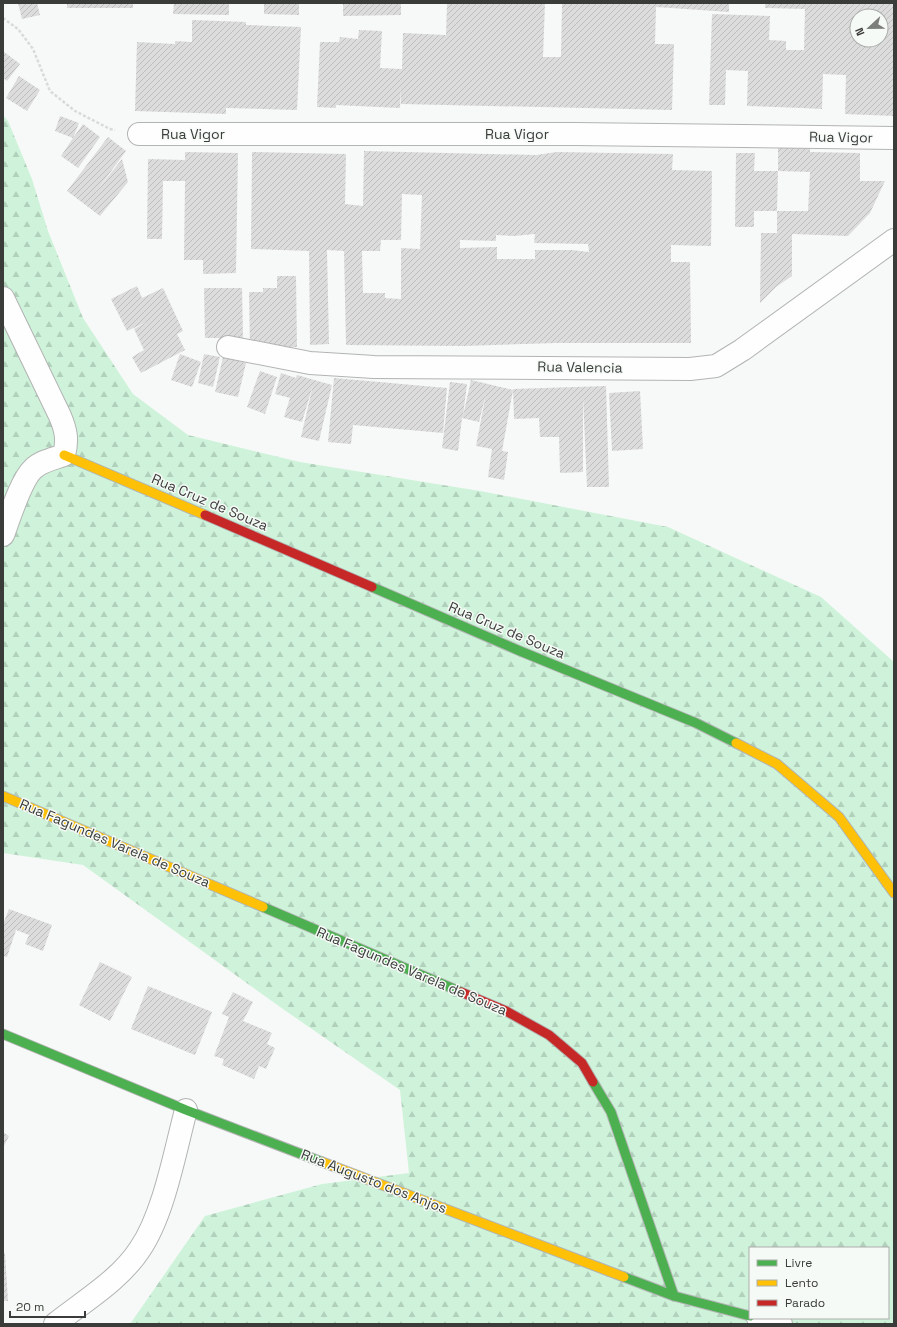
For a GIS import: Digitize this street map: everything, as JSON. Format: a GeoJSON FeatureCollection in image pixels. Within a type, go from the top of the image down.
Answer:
{"type":"FeatureCollection","features":[{"type":"Feature","properties":{"kind":"street","name":"Rua Vigor"},"geometry":{"type":"LineString","coordinates":[[139,134],[575,134],[894,138]]}},
{"type":"Feature","properties":{"kind":"street","name":"Rua Valencia"},"geometry":{"type":"LineString","coordinates":[[228,347],[310,363],[374,367],[690,369],[716,366],[742,350],[894,240]]}},
{"type":"Feature","properties":{"kind":"street"},"geometry":{"type":"LineString","coordinates":[[3,298],[66,429],[67,442],[64,455],[44,462],[32,470],[21,489],[3,535]]}},
{"type":"Feature","properties":{"kind":"street","name":"Rua Cruz de Souza"},"geometry":{"type":"LineString","coordinates":[[64,455],[520,651],[696,723],[777,764],[840,817],[887,881],[894,893]]}},
{"type":"Feature","properties":{"kind":"street","name":"Rua Fagundes Varela de Souza"},"geometry":{"type":"LineString","coordinates":[[3,796],[498,1008],[549,1035],[582,1064],[611,1112],[674,1296]]}},
{"type":"Feature","properties":{"kind":"street","name":"Rua Augusto dos Anjos"},"geometry":{"type":"LineString","coordinates":[[3,1034],[186,1110],[674,1296],[749,1316]]}},
{"type":"Feature","properties":{"kind":"street"},"geometry":{"type":"LineString","coordinates":[[55,1324],[120,1273],[140,1249],[156,1218],[186,1110]]}},
{"type":"Feature","properties":{"kind":"street"},"geometry":{"type":"LineString","coordinates":[[762,1319],[781,1324]]}},
{"type":"Feature","properties":{"kind":"path"},"geometry":{"type":"LineString","coordinates":[[3,18],[18,29],[33,49],[50,91],[75,110],[110,129],[139,134]]}},
{"type":"Feature","properties":{"kind":"green space"},"geometry":{"type":"Polygon","coordinates":[[[3,115],[8,121],[32,179],[48,231],[83,318],[133,394],[188,435],[300,462],[480,491],[668,527],[821,597],[894,662],[894,1324],[130,1324],[205,1216],[322,1184],[409,1173],[400,1090],[280,1007],[83,865],[3,853],[3,115]]]}},
{"type":"Feature","properties":{"kind":"building"},"geometry":{"type":"Polygon","coordinates":[[[18,3],[37,3],[40,15],[22,19],[18,3]]]}},
{"type":"Feature","properties":{"kind":"building"},"geometry":{"type":"Polygon","coordinates":[[[67,3],[133,3],[133,8],[67,8],[67,3]]]}},
{"type":"Feature","properties":{"kind":"building"},"geometry":{"type":"Polygon","coordinates":[[[174,3],[229,3],[229,15],[173,14],[174,3]]]}},
{"type":"Feature","properties":{"kind":"building"},"geometry":{"type":"Polygon","coordinates":[[[264,3],[299,3],[299,15],[264,14],[264,3]]]}},
{"type":"Feature","properties":{"kind":"building"},"geometry":{"type":"Polygon","coordinates":[[[343,3],[401,3],[401,15],[343,16],[343,3]]]}},
{"type":"Feature","properties":{"kind":"building"},"geometry":{"type":"Polygon","coordinates":[[[447,3],[545,3],[543,57],[561,57],[562,3],[729,3],[729,12],[656,7],[655,44],[674,44],[672,110],[401,104],[401,87],[400,108],[336,105],[336,108],[317,107],[320,42],[339,42],[340,37],[358,39],[359,30],[382,31],[380,68],[402,69],[403,33],[446,35],[447,3]]]}},
{"type":"Feature","properties":{"kind":"building"},"geometry":{"type":"Polygon","coordinates":[[[765,3],[894,3],[894,116],[845,114],[846,75],[823,74],[822,109],[747,106],[748,71],[726,70],[725,105],[709,105],[712,14],[770,16],[769,40],[786,41],[786,50],[804,50],[805,9],[765,8],[765,3]]]}},
{"type":"Feature","properties":{"kind":"building"},"geometry":{"type":"Polygon","coordinates":[[[192,20],[246,22],[246,25],[301,27],[297,110],[226,108],[226,114],[135,111],[137,42],[175,44],[175,41],[192,42],[192,20]]]}},
{"type":"Feature","properties":{"kind":"building"},"geometry":{"type":"Polygon","coordinates":[[[3,51],[20,64],[7,81],[3,78],[3,51]]]}},
{"type":"Feature","properties":{"kind":"building"},"geometry":{"type":"Polygon","coordinates":[[[19,76],[40,90],[27,111],[6,98],[19,76]]]}},
{"type":"Feature","properties":{"kind":"building"},"geometry":{"type":"Polygon","coordinates":[[[60,116],[79,123],[73,138],[55,131],[60,116]]]}},
{"type":"Feature","properties":{"kind":"building"},"geometry":{"type":"Polygon","coordinates":[[[83,124],[100,137],[78,168],[61,156],[83,124]]]}},
{"type":"Feature","properties":{"kind":"building"},"geometry":{"type":"Polygon","coordinates":[[[108,137],[126,151],[95,193],[122,159],[128,182],[100,216],[67,191],[108,137]]]}},
{"type":"Feature","properties":{"kind":"building"},"geometry":{"type":"Polygon","coordinates":[[[778,144],[810,145],[810,152],[860,153],[860,181],[885,181],[870,213],[848,236],[792,234],[792,276],[776,287],[760,303],[761,233],[777,233],[777,211],[808,211],[810,172],[778,171],[778,144]]]}},
{"type":"Feature","properties":{"kind":"building"},"geometry":{"type":"Polygon","coordinates":[[[364,151],[536,155],[557,152],[673,154],[672,170],[712,171],[711,246],[671,245],[671,262],[690,262],[691,343],[556,343],[463,346],[346,345],[344,251],[327,250],[329,344],[310,345],[309,251],[251,249],[252,152],[346,154],[345,204],[363,206],[364,151]],[[402,194],[401,240],[381,240],[380,251],[362,251],[363,293],[385,293],[385,298],[401,299],[401,248],[420,249],[422,195],[402,194]],[[535,234],[514,236],[496,235],[496,241],[460,240],[460,248],[497,247],[497,259],[535,259],[535,250],[572,250],[589,252],[588,244],[534,243],[535,234]]]}},
{"type":"Feature","properties":{"kind":"building"},"geometry":{"type":"Polygon","coordinates":[[[185,152],[238,153],[236,273],[203,274],[203,260],[184,260],[185,181],[163,181],[162,239],[147,239],[148,159],[185,160],[185,152]]]}},
{"type":"Feature","properties":{"kind":"building"},"geometry":{"type":"Polygon","coordinates":[[[736,153],[755,153],[754,171],[778,171],[777,211],[754,211],[754,227],[735,227],[736,153]]]}},
{"type":"Feature","properties":{"kind":"building"},"geometry":{"type":"Polygon","coordinates":[[[277,276],[296,276],[297,347],[250,348],[249,292],[263,292],[263,288],[277,288],[277,276]]]}},
{"type":"Feature","properties":{"kind":"building"},"geometry":{"type":"Polygon","coordinates":[[[137,286],[142,298],[163,288],[183,331],[177,334],[185,350],[141,373],[132,357],[144,350],[134,329],[147,322],[127,331],[111,299],[137,286]]]}},
{"type":"Feature","properties":{"kind":"building"},"geometry":{"type":"Polygon","coordinates":[[[204,288],[242,288],[243,338],[205,338],[204,288]]]}},
{"type":"Feature","properties":{"kind":"building"},"geometry":{"type":"Polygon","coordinates":[[[180,354],[201,362],[192,387],[171,380],[180,354]]]}},
{"type":"Feature","properties":{"kind":"building"},"geometry":{"type":"Polygon","coordinates":[[[204,354],[220,357],[213,387],[198,383],[204,354]]]}},
{"type":"Feature","properties":{"kind":"building"},"geometry":{"type":"Polygon","coordinates":[[[223,357],[246,363],[238,397],[215,392],[223,357]]]}},
{"type":"Feature","properties":{"kind":"building"},"geometry":{"type":"Polygon","coordinates":[[[260,371],[277,377],[265,414],[247,407],[260,371]]]}},
{"type":"Feature","properties":{"kind":"building"},"geometry":{"type":"Polygon","coordinates":[[[281,373],[296,378],[297,375],[332,385],[319,441],[301,437],[313,385],[302,422],[284,417],[290,398],[275,394],[281,373]]]}},
{"type":"Feature","properties":{"kind":"building"},"geometry":{"type":"Polygon","coordinates":[[[334,378],[447,388],[443,433],[353,425],[351,444],[328,442],[334,378]]]}},
{"type":"Feature","properties":{"kind":"building"},"geometry":{"type":"Polygon","coordinates":[[[471,380],[513,390],[502,451],[508,452],[504,480],[488,477],[492,449],[476,446],[486,394],[479,422],[462,418],[458,451],[442,448],[450,382],[467,384],[463,416],[471,380]]]}},
{"type":"Feature","properties":{"kind":"building"},"geometry":{"type":"Polygon","coordinates":[[[606,386],[609,487],[587,487],[583,396],[583,472],[560,473],[559,437],[540,437],[539,418],[514,419],[513,389],[606,386]]]}},
{"type":"Feature","properties":{"kind":"building"},"geometry":{"type":"Polygon","coordinates":[[[640,391],[643,449],[612,451],[609,393],[640,391]]]}},
{"type":"Feature","properties":{"kind":"building"},"geometry":{"type":"Polygon","coordinates":[[[9,909],[52,925],[43,951],[25,944],[29,935],[16,930],[7,957],[3,956],[3,924],[9,909]]]}},
{"type":"Feature","properties":{"kind":"building"},"geometry":{"type":"Polygon","coordinates":[[[100,962],[132,977],[110,1021],[79,1005],[100,962]]]}},
{"type":"Feature","properties":{"kind":"building"},"geometry":{"type":"Polygon","coordinates":[[[148,986],[212,1012],[195,1055],[131,1029],[148,986]]]}},
{"type":"Feature","properties":{"kind":"building"},"geometry":{"type":"Polygon","coordinates":[[[233,992],[253,1002],[243,1021],[272,1033],[267,1044],[275,1048],[266,1069],[259,1066],[254,1079],[222,1065],[224,1059],[214,1056],[229,1017],[222,1014],[233,992]]]}},
{"type":"Feature","properties":{"kind":"building"},"geometry":{"type":"Polygon","coordinates":[[[3,1132],[9,1136],[3,1148],[3,1132]]]}},
{"type":"Feature","properties":{"kind":"building"},"geometry":{"type":"Polygon","coordinates":[[[3,1253],[5,1253],[8,1301],[3,1301],[3,1253]]]}},
{"type":"Feature","properties":{"kind":"traffic: fast"},"geometry":{"type":"LineString","coordinates":[[372,587],[520,651],[696,723],[736,743]]}},
{"type":"Feature","properties":{"kind":"traffic: fast"},"geometry":{"type":"LineString","coordinates":[[263,907],[461,992]]}},
{"type":"Feature","properties":{"kind":"traffic: fast"},"geometry":{"type":"LineString","coordinates":[[3,1034],[186,1110],[322,1162]]}},
{"type":"Feature","properties":{"kind":"traffic: fast"},"geometry":{"type":"LineString","coordinates":[[593,1082],[611,1112],[674,1296]]}},
{"type":"Feature","properties":{"kind":"traffic: fast"},"geometry":{"type":"LineString","coordinates":[[624,1277],[674,1296],[749,1316]]}},
{"type":"Feature","properties":{"kind":"traffic: slow"},"geometry":{"type":"LineString","coordinates":[[64,455],[205,515]]}},
{"type":"Feature","properties":{"kind":"traffic: slow"},"geometry":{"type":"LineString","coordinates":[[736,743],[777,764],[839,817],[894,893]]}},
{"type":"Feature","properties":{"kind":"traffic: slow"},"geometry":{"type":"LineString","coordinates":[[3,796],[263,907]]}},
{"type":"Feature","properties":{"kind":"traffic: slow"},"geometry":{"type":"LineString","coordinates":[[322,1162],[624,1277]]}},
{"type":"Feature","properties":{"kind":"traffic: jam"},"geometry":{"type":"LineString","coordinates":[[205,515],[372,587]]}},
{"type":"Feature","properties":{"kind":"traffic: jam"},"geometry":{"type":"LineString","coordinates":[[461,992],[506,1011],[549,1035],[582,1063],[593,1082]]}}]}
